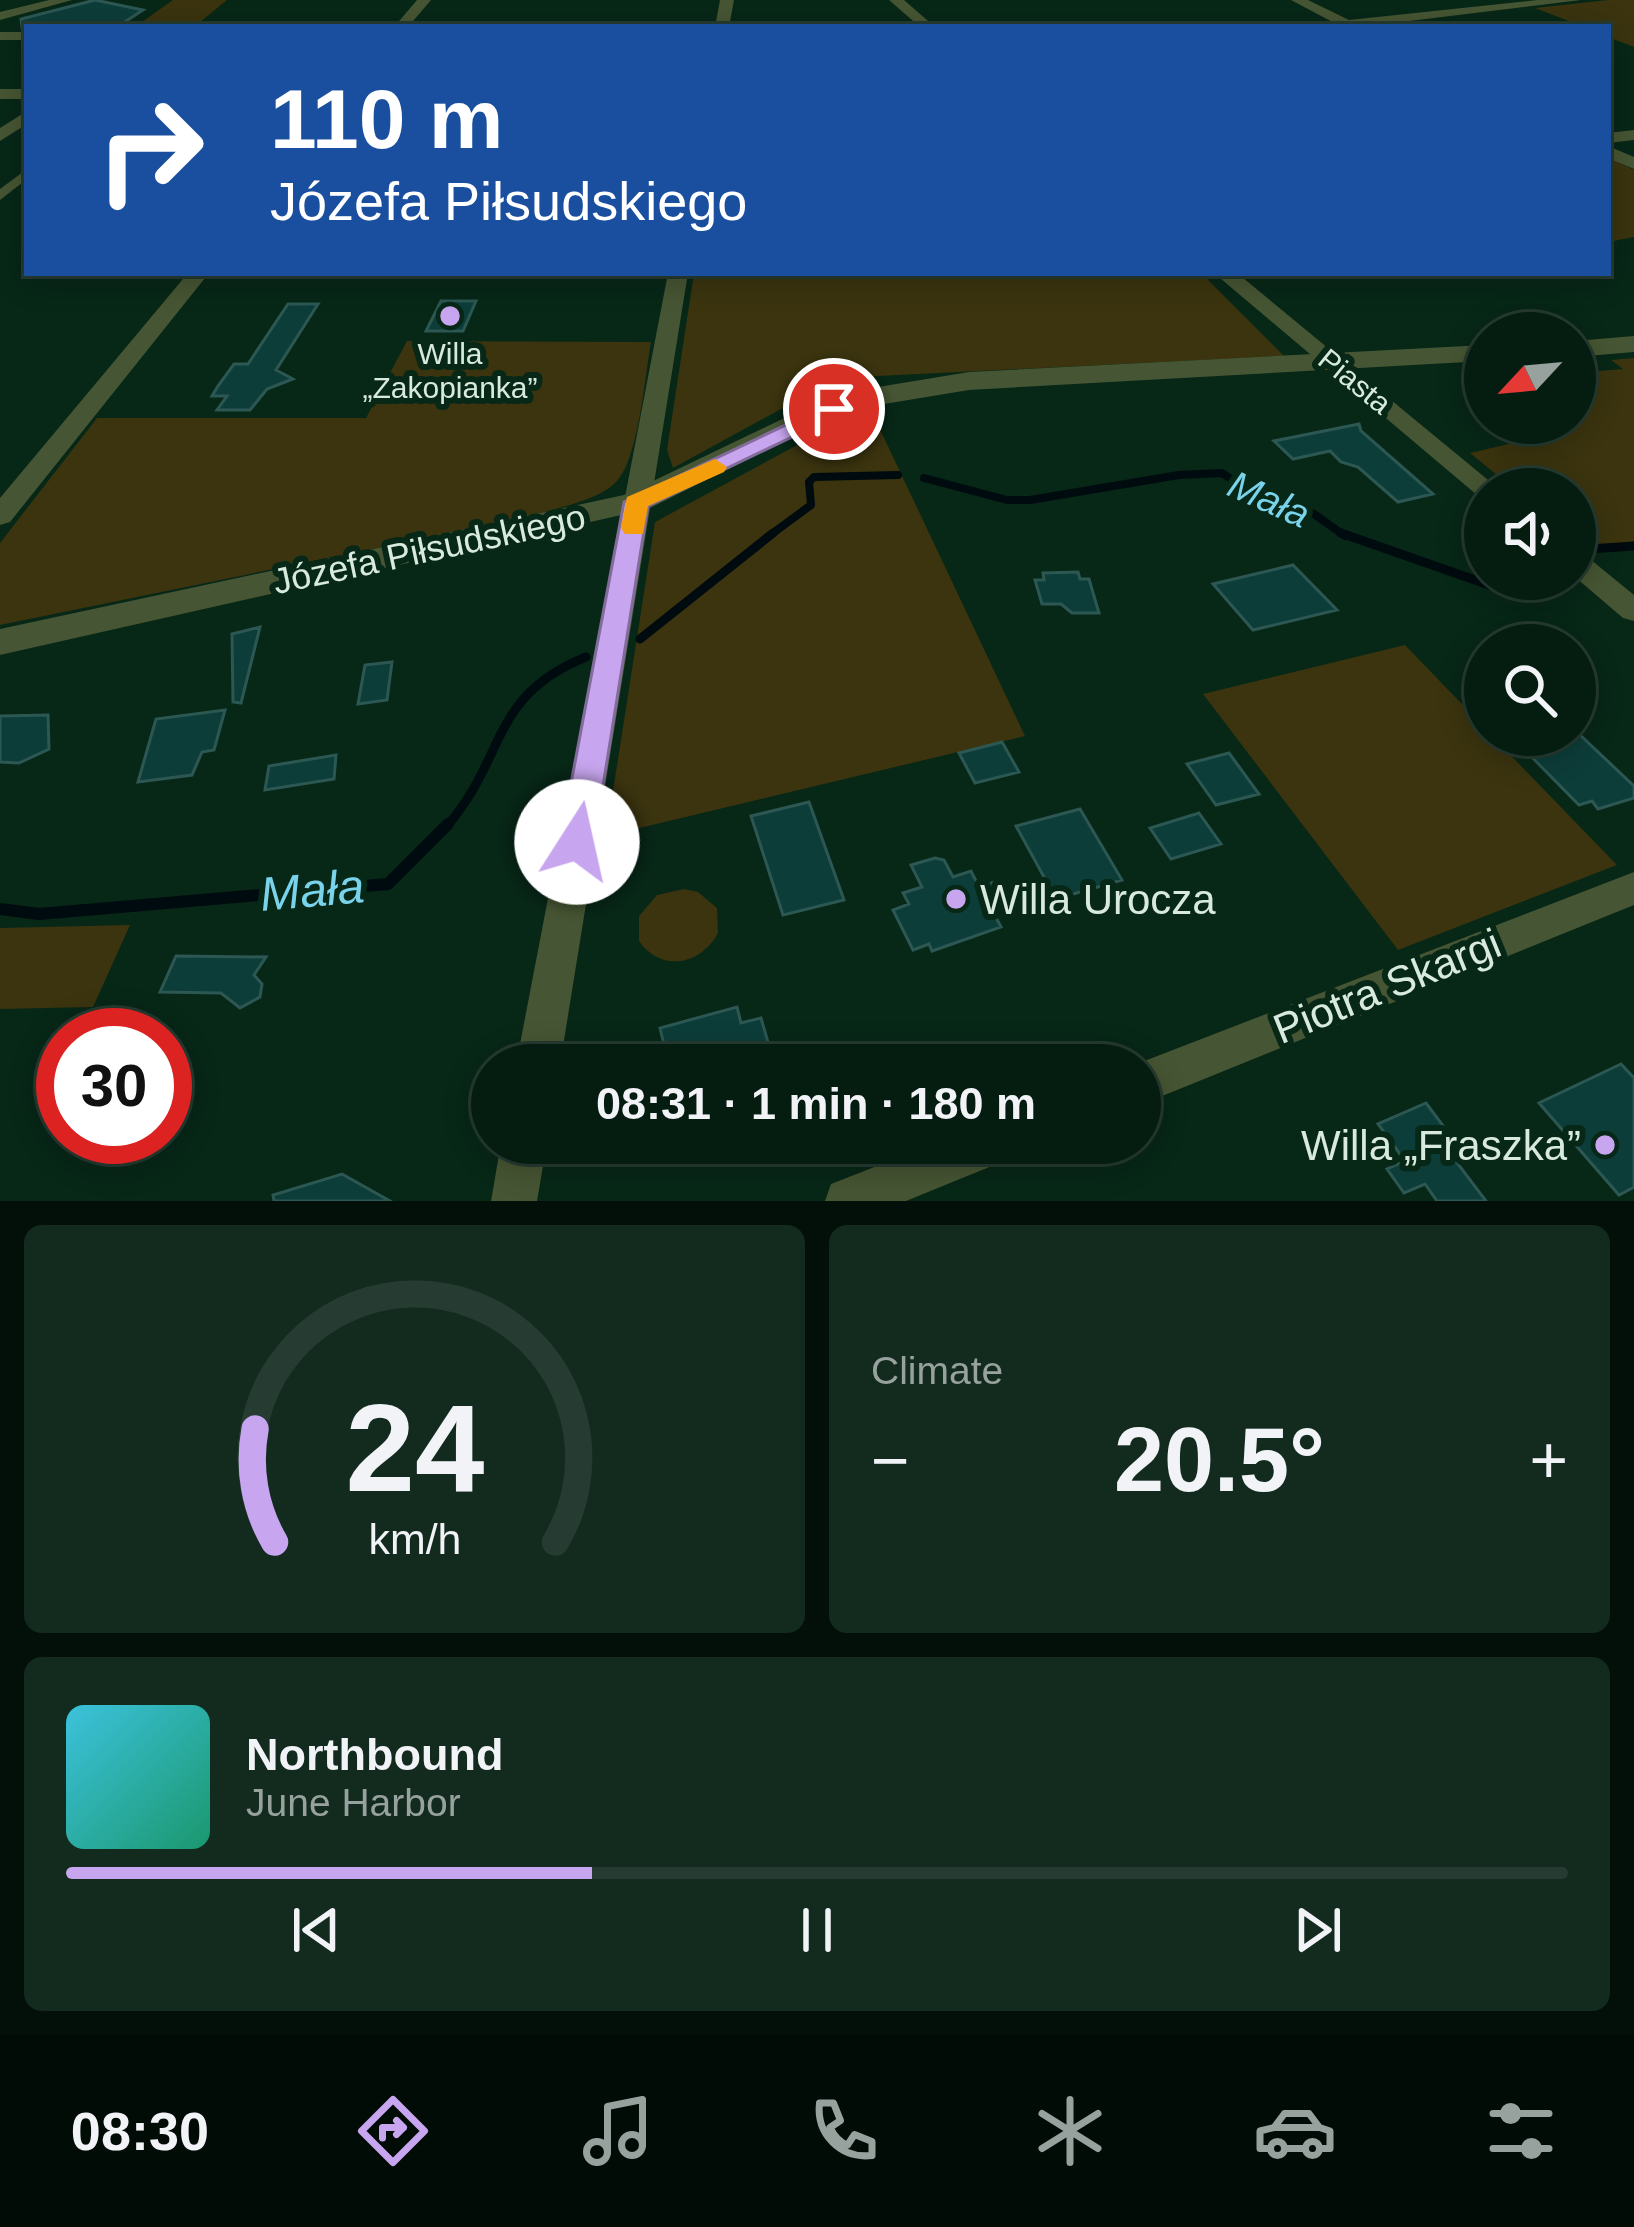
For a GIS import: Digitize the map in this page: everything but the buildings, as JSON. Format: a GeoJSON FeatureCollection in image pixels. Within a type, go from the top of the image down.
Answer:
{"type":"FeatureCollection","features":[{"type":"Feature","properties":{"kind":"street"},"geometry":{"type":"LineString","coordinates":[[0,16],[65,0]]}},
{"type":"Feature","properties":{"kind":"street"},"geometry":{"type":"LineString","coordinates":[[404,24],[424,0]]}},
{"type":"Feature","properties":{"kind":"street"},"geometry":{"type":"LineString","coordinates":[[896,0],[924,24]]}},
{"type":"Feature","properties":{"kind":"street"},"geometry":{"type":"LineString","coordinates":[[1298,0],[1347,24]]}},
{"type":"Feature","properties":{"kind":"street"},"geometry":{"type":"LineString","coordinates":[[1368,24],[1574,0]]}},
{"type":"Feature","properties":{"kind":"street"},"geometry":{"type":"LineString","coordinates":[[0,196],[24,176]]}},
{"type":"Feature","properties":{"kind":"street"},"geometry":{"type":"LineString","coordinates":[[0,516],[197,276]]}},
{"type":"Feature","properties":{"kind":"street"},"geometry":{"type":"LineString","coordinates":[[542,1044],[677,276]]}},
{"type":"Feature","properties":{"kind":"street","name":"Piasta"},"geometry":{"type":"LineString","coordinates":[[1228,276],[1464,471]]}},
{"type":"Feature","properties":{"kind":"street"},"geometry":{"type":"LineString","coordinates":[[1596,347],[1634,344]]}},
{"type":"Feature","properties":{"kind":"street","name":"Józefa Piłsudskiego"},"geometry":{"type":"LineString","coordinates":[[0,642],[636,502],[808,418],[902,389],[969,381],[1464,354]]}},
{"type":"Feature","properties":{"kind":"street"},"geometry":{"type":"LineString","coordinates":[[1596,579],[1634,611]]}},
{"type":"Feature","properties":{"kind":"street","name":"Piotra Skargi"},"geometry":{"type":"LineString","coordinates":[[1161,1076],[1634,888]]}},
{"type":"Feature","properties":{"kind":"street"},"geometry":{"type":"LineString","coordinates":[[514,1201],[520,1164]]}},
{"type":"Feature","properties":{"kind":"street"},"geometry":{"type":"LineString","coordinates":[[848,1201],[940,1164]]}},
{"type":"Feature","properties":{"kind":"shaded area"},"geometry":{"type":"Polygon","coordinates":[[[173,0],[227,0],[198,24],[139,24],[173,0]]]}},
{"type":"Feature","properties":{"kind":"shaded area"},"geometry":{"type":"Polygon","coordinates":[[[1634,0],[1634,47],[1611,38],[1611,24],[1576,24],[1535,8],[1634,0]]]}},
{"type":"Feature","properties":{"kind":"shaded area"},"geometry":{"type":"Polygon","coordinates":[[[1611,158],[1634,170],[1634,237],[1611,241],[1611,158]]]}},
{"type":"Feature","properties":{"kind":"shaded area"},"geometry":{"type":"Polygon","coordinates":[[[694,276],[1204,276],[1284,356],[838,378],[673,468],[667,450],[694,276]]]}},
{"type":"Feature","properties":{"kind":"shaded area"},"geometry":{"type":"Polygon","coordinates":[[[407,341],[651,342],[636,435],[625,469],[599,494],[528,517],[0,625],[0,543],[97,418],[366,418],[407,341]]]}},
{"type":"Feature","properties":{"kind":"shaded area"},"geometry":{"type":"Polygon","coordinates":[[[1634,358],[1634,544],[1596,545],[1596,468],[1488,468],[1470,453],[1509,444],[1596,444],[1596,371],[1623,369],[1611,360],[1634,358]]]}},
{"type":"Feature","properties":{"kind":"shaded area"},"geometry":{"type":"Polygon","coordinates":[[[869,406],[1025,736],[606,836],[655,522],[869,406]]]}},
{"type":"Feature","properties":{"kind":"shaded area"},"geometry":{"type":"Polygon","coordinates":[[[1405,645],[1464,706],[1464,756],[1511,756],[1617,865],[1398,950],[1203,694],[1405,645]]]}},
{"type":"Feature","properties":{"kind":"shaded area"},"geometry":{"type":"Polygon","coordinates":[[[684,889],[698,892],[717,908],[718,933],[691,958],[658,958],[639,941],[639,916],[657,895],[684,889]]]}},
{"type":"Feature","properties":{"kind":"shaded area"},"geometry":{"type":"Polygon","coordinates":[[[130,925],[93,1007],[0,1009],[0,928],[130,925]]]}},
{"type":"Feature","properties":{"kind":"waterway","name":"Mała"},"geometry":{"type":"LineString","coordinates":[[924,478],[1007,500],[1030,500],[1179,475],[1222,473],[1255,495],[1314,514],[1345,536]]}},
{"type":"Feature","properties":{"kind":"waterway","name":"Mała"},"geometry":{"type":"LineString","coordinates":[[772,534],[811,505],[809,482],[814,477],[898,475]]}},
{"type":"Feature","properties":{"kind":"waterway","name":"Mała"},"geometry":{"type":"LineString","coordinates":[[1341,533],[1464,576]]}},
{"type":"Feature","properties":{"kind":"waterway","name":"Mała"},"geometry":{"type":"LineString","coordinates":[[640,639],[772,534]]}},
{"type":"Feature","properties":{"kind":"waterway","name":"Mała"},"geometry":{"type":"LineString","coordinates":[[1596,549],[1634,546]]}},
{"type":"Feature","properties":{"kind":"waterway","name":"Mała"},"geometry":{"type":"LineString","coordinates":[[446,827],[466,801],[515,710],[532,690],[586,657]]}},
{"type":"Feature","properties":{"kind":"waterway","name":"Mała"},"geometry":{"type":"LineString","coordinates":[[0,909],[39,914],[388,884],[448,824]]}},
{"type":"Feature","properties":{"kind":"slow traffic"},"geometry":{"type":"LineString","coordinates":[[634,528],[636,502],[715,467]]}},
{"type":"Feature","properties":{"kind":"place","name":"Willa „Zakopianka”"},"geometry":{"type":"Point","coordinates":[450,316]}},
{"type":"Feature","properties":{"kind":"place","name":"Willa Urocza"},"geometry":{"type":"Point","coordinates":[956,899]}},
{"type":"Feature","properties":{"kind":"place","name":"Willa „Fraszka”"},"geometry":{"type":"Point","coordinates":[1605,1145]}},
{"type":"Feature","properties":{"kind":"route"},"geometry":{"type":"LineString","coordinates":[[577,842],[633,542],[636,502],[834,409]]}}]}
